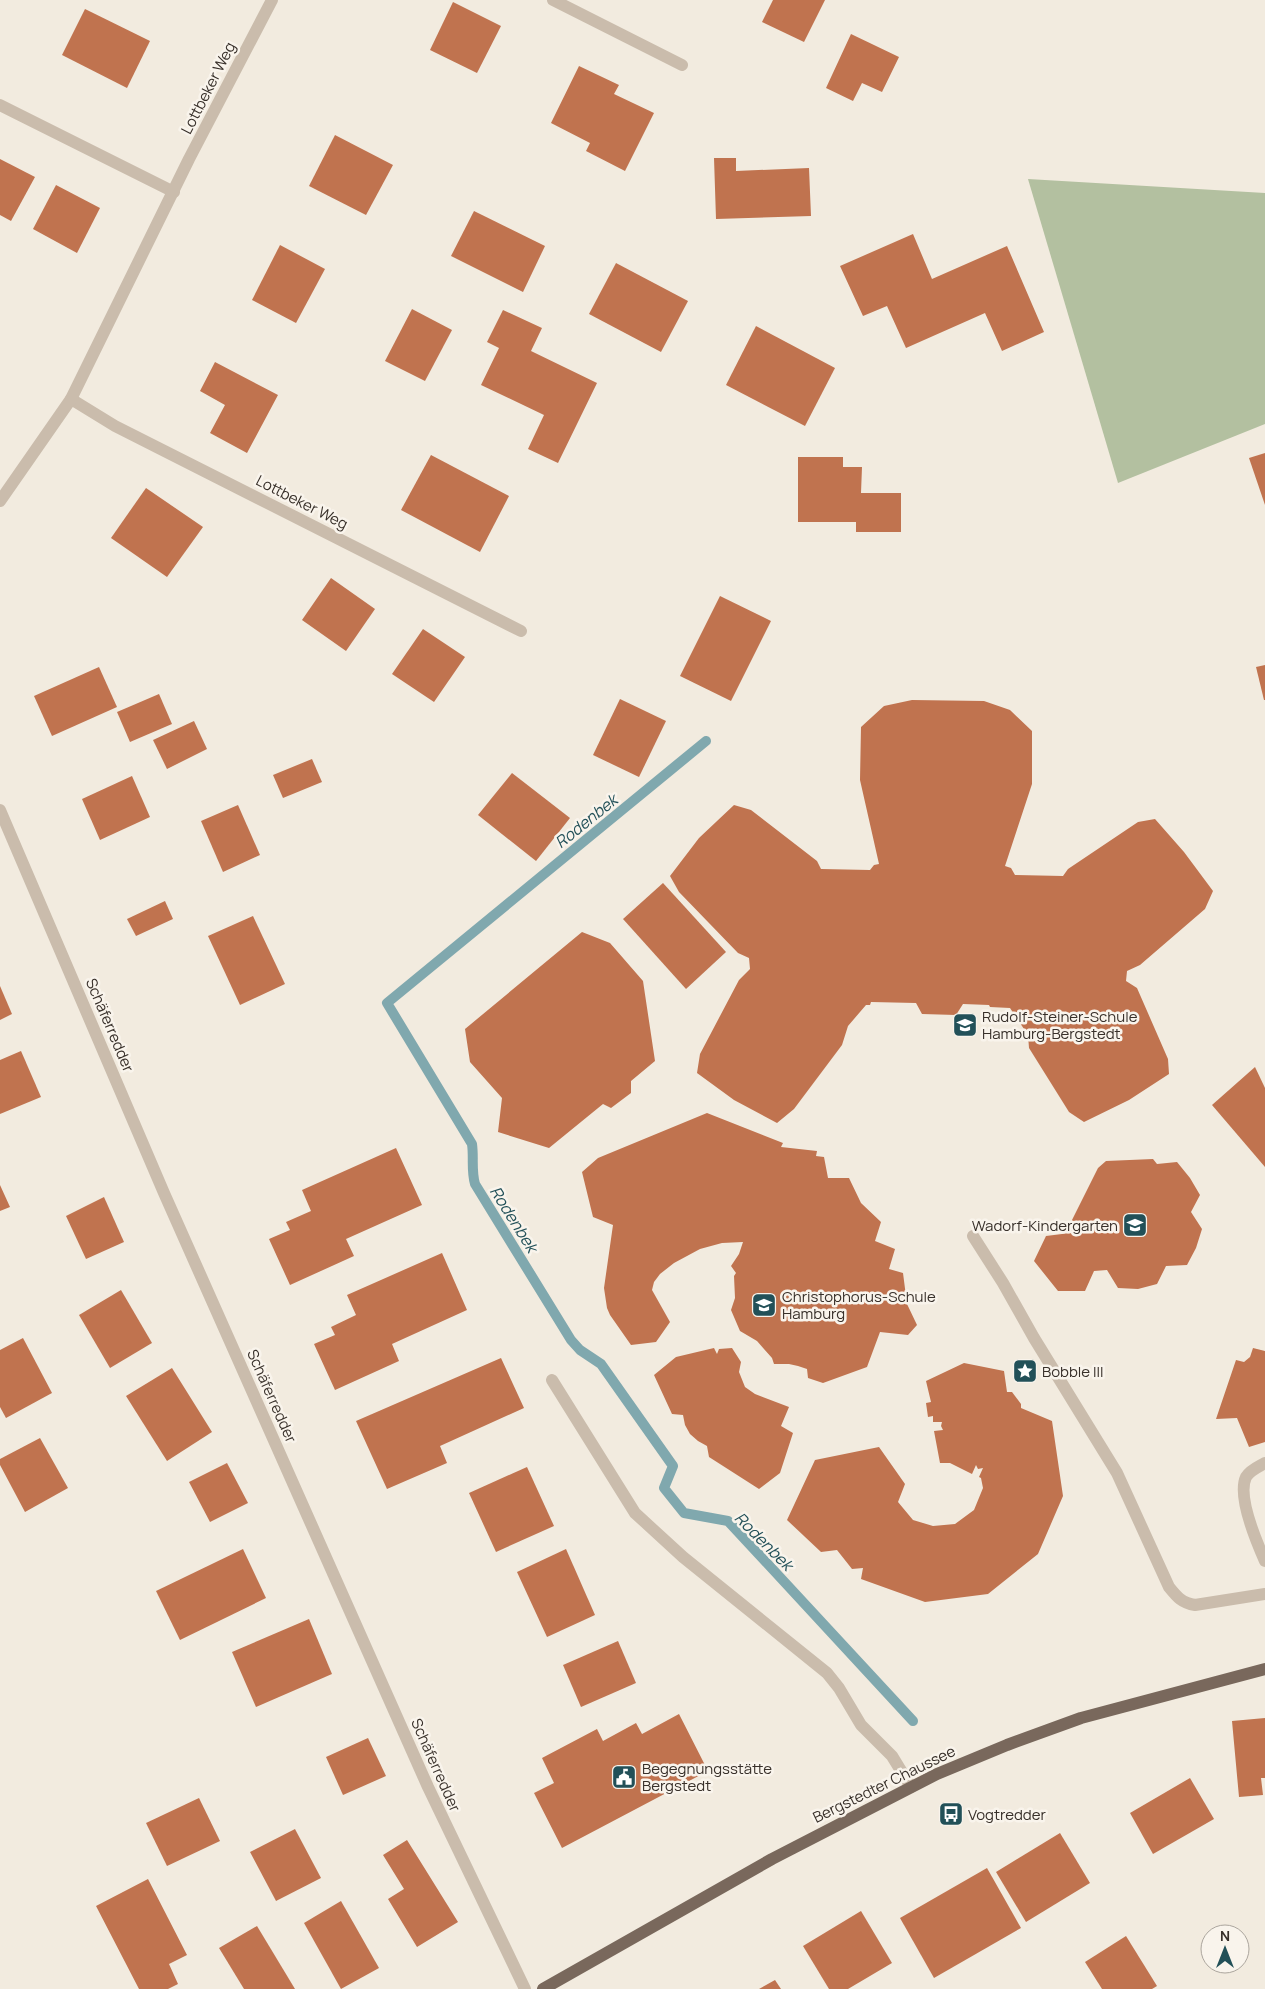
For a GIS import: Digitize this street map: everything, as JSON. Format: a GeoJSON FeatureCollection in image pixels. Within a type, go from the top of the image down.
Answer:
{"type":"FeatureCollection","features":[{"type":"Feature","properties":{"kind":"main road","name":"Bergstedter Chaussee"},"geometry":{"type":"LineString","coordinates":[[543,1989],[772,1859],[910,1787],[1007,1745],[1081,1718],[1265,1669]]}},
{"type":"Feature","properties":{"kind":"street","name":"Lottbeker Weg"},"geometry":{"type":"LineString","coordinates":[[0,501],[71,399],[272,0]]}},
{"type":"Feature","properties":{"kind":"street"},"geometry":{"type":"LineString","coordinates":[[553,0],[682,65]]}},
{"type":"Feature","properties":{"kind":"street"},"geometry":{"type":"LineString","coordinates":[[0,105],[174,192]]}},
{"type":"Feature","properties":{"kind":"street","name":"Lottbeker Weg"},"geometry":{"type":"LineString","coordinates":[[71,399],[115,426],[521,631]]}},
{"type":"Feature","properties":{"kind":"street","name":"Schäferredder"},"geometry":{"type":"LineString","coordinates":[[0,810],[164,1193],[416,1760],[525,1989]]}},
{"type":"Feature","properties":{"kind":"street"},"geometry":{"type":"LineString","coordinates":[[973,1236],[1003,1282],[1034,1338],[1117,1472],[1169,1587],[1174,1594],[1186,1604],[1195,1605],[1265,1594]]}},
{"type":"Feature","properties":{"kind":"street"},"geometry":{"type":"LineString","coordinates":[[552,1380],[636,1513],[682,1557],[827,1673],[839,1688],[861,1726],[892,1756],[910,1787]]}},
{"type":"Feature","properties":{"kind":"street"},"geometry":{"type":"LineString","coordinates":[[1265,1463],[1251,1471],[1246,1477],[1244,1484],[1245,1503],[1265,1561]]}},
{"type":"Feature","properties":{"kind":"green space"},"geometry":{"type":"Polygon","coordinates":[[[1028,179],[1265,193],[1265,424],[1118,483],[1028,179]]]}},
{"type":"Feature","properties":{"kind":"building"},"geometry":{"type":"Polygon","coordinates":[[[773,0],[825,0],[804,42],[762,22],[773,0]]]}},
{"type":"Feature","properties":{"kind":"building"},"geometry":{"type":"Polygon","coordinates":[[[453,2],[501,26],[477,73],[430,50],[453,2]]]}},
{"type":"Feature","properties":{"kind":"building"},"geometry":{"type":"Polygon","coordinates":[[[85,9],[150,41],[127,88],[62,55],[85,9]]]}},
{"type":"Feature","properties":{"kind":"building"},"geometry":{"type":"Polygon","coordinates":[[[851,34],[899,57],[882,92],[862,83],[853,101],[826,88],[851,34]]]}},
{"type":"Feature","properties":{"kind":"building"},"geometry":{"type":"Polygon","coordinates":[[[579,66],[619,85],[614,94],[654,113],[625,171],[586,151],[590,143],[551,123],[579,66]]]}},
{"type":"Feature","properties":{"kind":"building"},"geometry":{"type":"Polygon","coordinates":[[[335,135],[393,165],[366,215],[309,186],[335,135]]]}},
{"type":"Feature","properties":{"kind":"building"},"geometry":{"type":"Polygon","coordinates":[[[714,158],[736,158],[736,171],[809,168],[811,216],[716,219],[714,158]]]}},
{"type":"Feature","properties":{"kind":"building"},"geometry":{"type":"Polygon","coordinates":[[[0,159],[35,177],[11,221],[0,215],[0,159]]]}},
{"type":"Feature","properties":{"kind":"building"},"geometry":{"type":"Polygon","coordinates":[[[56,185],[100,208],[77,253],[33,229],[56,185]]]}},
{"type":"Feature","properties":{"kind":"building"},"geometry":{"type":"Polygon","coordinates":[[[474,211],[545,246],[523,292],[451,256],[474,211]]]}},
{"type":"Feature","properties":{"kind":"building"},"geometry":{"type":"Polygon","coordinates":[[[913,234],[932,279],[1007,246],[1044,332],[1002,351],[985,313],[906,348],[887,306],[863,316],[840,266],[913,234]]]}},
{"type":"Feature","properties":{"kind":"building"},"geometry":{"type":"Polygon","coordinates":[[[280,245],[325,269],[296,323],[252,300],[280,245]]]}},
{"type":"Feature","properties":{"kind":"building"},"geometry":{"type":"Polygon","coordinates":[[[616,263],[688,301],[661,352],[589,314],[616,263]]]}},
{"type":"Feature","properties":{"kind":"building"},"geometry":{"type":"Polygon","coordinates":[[[412,309],[452,330],[425,381],[385,361],[412,309]]]}},
{"type":"Feature","properties":{"kind":"building"},"geometry":{"type":"Polygon","coordinates":[[[503,310],[542,328],[531,351],[597,383],[558,463],[528,449],[544,415],[481,385],[499,348],[487,342],[503,310]]]}},
{"type":"Feature","properties":{"kind":"building"},"geometry":{"type":"Polygon","coordinates":[[[756,326],[835,368],[805,426],[726,385],[756,326]]]}},
{"type":"Feature","properties":{"kind":"building"},"geometry":{"type":"Polygon","coordinates":[[[215,362],[278,395],[247,453],[210,433],[225,405],[200,391],[215,362]]]}},
{"type":"Feature","properties":{"kind":"building"},"geometry":{"type":"Polygon","coordinates":[[[1265,453],[1265,505],[1249,458],[1265,453]]]}},
{"type":"Feature","properties":{"kind":"building"},"geometry":{"type":"Polygon","coordinates":[[[431,455],[509,496],[480,552],[401,510],[431,455]]]}},
{"type":"Feature","properties":{"kind":"building"},"geometry":{"type":"Polygon","coordinates":[[[798,457],[843,457],[843,467],[862,467],[861,493],[901,493],[901,532],[856,532],[856,522],[798,522],[798,457]]]}},
{"type":"Feature","properties":{"kind":"building"},"geometry":{"type":"Polygon","coordinates":[[[146,488],[203,527],[167,577],[111,538],[146,488]]]}},
{"type":"Feature","properties":{"kind":"building"},"geometry":{"type":"Polygon","coordinates":[[[331,578],[375,609],[346,651],[302,620],[331,578]]]}},
{"type":"Feature","properties":{"kind":"building"},"geometry":{"type":"Polygon","coordinates":[[[720,596],[771,621],[731,701],[680,676],[720,596]]]}},
{"type":"Feature","properties":{"kind":"building"},"geometry":{"type":"Polygon","coordinates":[[[423,629],[465,657],[434,702],[392,674],[423,629]]]}},
{"type":"Feature","properties":{"kind":"building"},"geometry":{"type":"Polygon","coordinates":[[[1265,665],[1265,700],[1264,700],[1256,667],[1265,665]]]}},
{"type":"Feature","properties":{"kind":"building"},"geometry":{"type":"Polygon","coordinates":[[[99,667],[117,707],[52,736],[34,696],[99,667]]]}},
{"type":"Feature","properties":{"kind":"building"},"geometry":{"type":"Polygon","coordinates":[[[159,694],[172,724],[130,742],[117,712],[159,694]]]}},
{"type":"Feature","properties":{"kind":"building"},"geometry":{"type":"Polygon","coordinates":[[[620,699],[666,721],[639,777],[593,755],[620,699]]]}},
{"type":"Feature","properties":{"kind":"building"},"geometry":{"type":"Polygon","coordinates":[[[912,700],[984,701],[1010,710],[1032,731],[1032,784],[1005,866],[1011,868],[1015,875],[1063,876],[1068,869],[1138,822],[1155,819],[1184,852],[1213,891],[1205,909],[1140,965],[1127,971],[1126,981],[1137,988],[1168,1059],[1169,1074],[1129,1100],[1084,1122],[1069,1112],[1029,1048],[1028,1035],[1010,1008],[990,1007],[989,1005],[963,1004],[956,1015],[922,1014],[916,1003],[871,1002],[870,1005],[866,1005],[848,1026],[842,1045],[794,1109],[777,1123],[734,1100],[697,1073],[700,1054],[739,980],[750,969],[749,958],[738,953],[679,892],[670,876],[699,838],[734,805],[751,810],[817,861],[821,869],[870,870],[874,865],[879,864],[860,780],[861,727],[884,706],[912,700]]]}},
{"type":"Feature","properties":{"kind":"building"},"geometry":{"type":"Polygon","coordinates":[[[194,721],[207,749],[167,769],[153,740],[194,721]]]}},
{"type":"Feature","properties":{"kind":"building"},"geometry":{"type":"Polygon","coordinates":[[[312,759],[322,782],[283,798],[273,775],[312,759]]]}},
{"type":"Feature","properties":{"kind":"building"},"geometry":{"type":"Polygon","coordinates":[[[512,773],[570,818],[536,861],[478,815],[512,773]]]}},
{"type":"Feature","properties":{"kind":"building"},"geometry":{"type":"Polygon","coordinates":[[[132,776],[150,817],[100,840],[82,799],[132,776]]]}},
{"type":"Feature","properties":{"kind":"building"},"geometry":{"type":"Polygon","coordinates":[[[238,805],[260,855],[223,872],[201,821],[238,805]]]}},
{"type":"Feature","properties":{"kind":"building"},"geometry":{"type":"Polygon","coordinates":[[[663,883],[726,952],[686,989],[623,919],[663,883]]]}},
{"type":"Feature","properties":{"kind":"building"},"geometry":{"type":"Polygon","coordinates":[[[165,901],[173,919],[136,936],[127,919],[165,901]]]}},
{"type":"Feature","properties":{"kind":"building"},"geometry":{"type":"Polygon","coordinates":[[[253,916],[285,984],[240,1005],[208,936],[253,916]]]}},
{"type":"Feature","properties":{"kind":"building"},"geometry":{"type":"Polygon","coordinates":[[[582,932],[610,943],[643,981],[655,1061],[631,1081],[631,1093],[611,1108],[603,1104],[549,1148],[498,1132],[502,1098],[470,1062],[465,1029],[582,932]]]}},
{"type":"Feature","properties":{"kind":"building"},"geometry":{"type":"Polygon","coordinates":[[[0,986],[12,1014],[0,1020],[0,986]]]}},
{"type":"Feature","properties":{"kind":"building"},"geometry":{"type":"Polygon","coordinates":[[[21,1051],[41,1097],[0,1114],[0,1060],[21,1051]]]}},
{"type":"Feature","properties":{"kind":"building"},"geometry":{"type":"Polygon","coordinates":[[[1255,1067],[1265,1088],[1265,1167],[1212,1105],[1255,1067]]]}},
{"type":"Feature","properties":{"kind":"building"},"geometry":{"type":"Polygon","coordinates":[[[707,1113],[783,1143],[781,1147],[817,1151],[816,1156],[824,1157],[828,1178],[849,1178],[861,1203],[881,1222],[875,1241],[895,1249],[889,1269],[903,1273],[907,1304],[917,1325],[908,1335],[880,1332],[867,1367],[823,1383],[808,1378],[807,1369],[789,1364],[774,1364],[772,1358],[757,1341],[740,1331],[731,1310],[735,1298],[734,1276],[736,1273],[731,1266],[739,1254],[743,1242],[722,1243],[700,1249],[674,1263],[660,1274],[654,1282],[652,1290],[670,1322],[656,1342],[631,1345],[610,1315],[604,1288],[613,1225],[593,1217],[582,1172],[598,1158],[707,1113]]]}},
{"type":"Feature","properties":{"kind":"building"},"geometry":{"type":"Polygon","coordinates":[[[396,1148],[422,1205],[346,1239],[354,1256],[290,1285],[269,1239],[290,1230],[286,1222],[311,1211],[302,1190],[396,1148]]]}},
{"type":"Feature","properties":{"kind":"building","name":"Wadorf-Kindergarten"},"geometry":{"type":"Polygon","coordinates":[[[1153,1159],[1157,1164],[1177,1162],[1190,1178],[1200,1195],[1191,1212],[1202,1229],[1196,1248],[1187,1265],[1166,1266],[1157,1284],[1138,1289],[1118,1288],[1107,1270],[1094,1271],[1085,1291],[1058,1291],[1034,1261],[1046,1236],[1070,1233],[1072,1220],[1098,1168],[1106,1161],[1153,1159]]]}},
{"type":"Feature","properties":{"kind":"building"},"geometry":{"type":"Polygon","coordinates":[[[0,1185],[10,1207],[0,1211],[0,1185]]]}},
{"type":"Feature","properties":{"kind":"building"},"geometry":{"type":"Polygon","coordinates":[[[104,1197],[124,1242],[86,1259],[66,1216],[104,1197]]]}},
{"type":"Feature","properties":{"kind":"building"},"geometry":{"type":"Polygon","coordinates":[[[442,1253],[467,1310],[392,1344],[399,1361],[335,1390],[314,1344],[335,1335],[331,1327],[356,1315],[347,1295],[442,1253]]]}},
{"type":"Feature","properties":{"kind":"building"},"geometry":{"type":"Polygon","coordinates":[[[121,1290],[152,1343],[110,1368],[79,1315],[121,1290]]]}},
{"type":"Feature","properties":{"kind":"building"},"geometry":{"type":"Polygon","coordinates":[[[23,1338],[52,1393],[6,1418],[0,1407],[0,1350],[23,1338]]]}},
{"type":"Feature","properties":{"kind":"building"},"geometry":{"type":"Polygon","coordinates":[[[714,1348],[717,1354],[719,1349],[732,1348],[741,1362],[739,1372],[745,1387],[755,1394],[789,1407],[781,1426],[793,1433],[780,1473],[759,1489],[709,1457],[707,1446],[690,1434],[685,1425],[683,1415],[672,1414],[654,1375],[676,1357],[714,1348]]]}},
{"type":"Feature","properties":{"kind":"building"},"geometry":{"type":"Polygon","coordinates":[[[1253,1348],[1265,1351],[1265,1442],[1249,1447],[1237,1418],[1216,1419],[1236,1360],[1244,1362],[1250,1357],[1253,1348]]]}},
{"type":"Feature","properties":{"kind":"building"},"geometry":{"type":"Polygon","coordinates":[[[501,1358],[524,1408],[440,1446],[447,1463],[387,1489],[356,1421],[501,1358]]]}},
{"type":"Feature","properties":{"kind":"building"},"geometry":{"type":"Polygon","coordinates":[[[964,1363],[1004,1371],[1007,1392],[1012,1392],[1021,1404],[1021,1408],[1052,1421],[1063,1496],[1038,1554],[988,1594],[925,1602],[861,1579],[863,1568],[852,1569],[837,1550],[821,1552],[787,1520],[815,1460],[879,1447],[905,1484],[898,1502],[913,1520],[933,1526],[955,1524],[974,1510],[983,1488],[981,1478],[979,1477],[983,1468],[978,1469],[976,1465],[972,1474],[950,1463],[940,1463],[934,1431],[943,1430],[942,1422],[933,1422],[933,1416],[928,1417],[926,1403],[931,1402],[926,1381],[964,1363]]]}},
{"type":"Feature","properties":{"kind":"building"},"geometry":{"type":"Polygon","coordinates":[[[172,1368],[212,1432],[167,1461],[126,1396],[172,1368]]]}},
{"type":"Feature","properties":{"kind":"building"},"geometry":{"type":"Polygon","coordinates":[[[40,1438],[68,1488],[25,1512],[0,1465],[0,1459],[40,1438]]]}},
{"type":"Feature","properties":{"kind":"building"},"geometry":{"type":"Polygon","coordinates":[[[227,1463],[248,1503],[210,1522],[189,1482],[227,1463]]]}},
{"type":"Feature","properties":{"kind":"building"},"geometry":{"type":"Polygon","coordinates":[[[527,1467],[554,1526],[496,1552],[469,1493],[527,1467]]]}},
{"type":"Feature","properties":{"kind":"building"},"geometry":{"type":"Polygon","coordinates":[[[243,1549],[266,1598],[180,1640],[156,1591],[243,1549]]]}},
{"type":"Feature","properties":{"kind":"building"},"geometry":{"type":"Polygon","coordinates":[[[566,1549],[595,1615],[547,1637],[517,1572],[566,1549]]]}},
{"type":"Feature","properties":{"kind":"building"},"geometry":{"type":"Polygon","coordinates":[[[309,1619],[332,1674],[256,1707],[232,1652],[309,1619]]]}},
{"type":"Feature","properties":{"kind":"building"},"geometry":{"type":"Polygon","coordinates":[[[618,1641],[636,1683],[581,1707],[563,1665],[618,1641]]]}},
{"type":"Feature","properties":{"kind":"building","name":"Begegnungsstätte Bergstedt"},"geometry":{"type":"Polygon","coordinates":[[[679,1714],[708,1771],[562,1848],[534,1793],[554,1783],[542,1758],[597,1729],[603,1741],[636,1723],[642,1734],[679,1714]]]}},
{"type":"Feature","properties":{"kind":"building"},"geometry":{"type":"Polygon","coordinates":[[[1265,1718],[1265,1778],[1261,1778],[1263,1795],[1239,1797],[1232,1721],[1265,1718]]]}},
{"type":"Feature","properties":{"kind":"building"},"geometry":{"type":"Polygon","coordinates":[[[368,1738],[386,1776],[343,1795],[326,1757],[368,1738]]]}},
{"type":"Feature","properties":{"kind":"building"},"geometry":{"type":"Polygon","coordinates":[[[1190,1778],[1214,1819],[1153,1854],[1130,1813],[1190,1778]]]}},
{"type":"Feature","properties":{"kind":"building"},"geometry":{"type":"Polygon","coordinates":[[[199,1798],[220,1841],[167,1866],[146,1823],[199,1798]]]}},
{"type":"Feature","properties":{"kind":"building"},"geometry":{"type":"Polygon","coordinates":[[[295,1829],[321,1878],[276,1901],[250,1852],[295,1829]]]}},
{"type":"Feature","properties":{"kind":"building"},"geometry":{"type":"Polygon","coordinates":[[[1060,1833],[1090,1883],[1026,1922],[996,1872],[1060,1833]]]}},
{"type":"Feature","properties":{"kind":"building"},"geometry":{"type":"Polygon","coordinates":[[[407,1840],[458,1922],[417,1947],[388,1899],[404,1889],[383,1855],[407,1840]]]}},
{"type":"Feature","properties":{"kind":"building"},"geometry":{"type":"Polygon","coordinates":[[[987,1868],[1021,1928],[934,1978],[900,1918],[987,1868]]]}},
{"type":"Feature","properties":{"kind":"building"},"geometry":{"type":"Polygon","coordinates":[[[148,1879],[187,1955],[169,1964],[178,1984],[168,1989],[139,1989],[96,1906],[148,1879]]]}},
{"type":"Feature","properties":{"kind":"building"},"geometry":{"type":"Polygon","coordinates":[[[341,1901],[379,1968],[341,1989],[304,1923],[341,1901]]]}},
{"type":"Feature","properties":{"kind":"building"},"geometry":{"type":"Polygon","coordinates":[[[861,1911],[892,1963],[848,1989],[829,1989],[803,1946],[861,1911]]]}},
{"type":"Feature","properties":{"kind":"building"},"geometry":{"type":"Polygon","coordinates":[[[257,1926],[295,1989],[244,1989],[219,1948],[257,1926]]]}},
{"type":"Feature","properties":{"kind":"building"},"geometry":{"type":"Polygon","coordinates":[[[1126,1936],[1157,1986],[1152,1989],[1102,1989],[1085,1962],[1126,1936]]]}},
{"type":"Feature","properties":{"kind":"building"},"geometry":{"type":"Polygon","coordinates":[[[775,1980],[781,1989],[759,1989],[775,1980]]]}},
{"type":"Feature","properties":{"kind":"waterway","name":"Rodenbek"},"geometry":{"type":"LineString","coordinates":[[706,741],[387,1003],[472,1144],[475,1184],[571,1340],[580,1350],[601,1364],[673,1466],[664,1488],[684,1513],[728,1521],[913,1721]]}},
{"type":"Feature","properties":{"kind":"place","name":"Rudolf-Steiner-Schule Hamburg-Bergstedt"},"geometry":{"type":"Point","coordinates":[965,1025]}},
{"type":"Feature","properties":{"kind":"place","name":"Wadorf-Kindergarten"},"geometry":{"type":"Point","coordinates":[1135,1225]}},
{"type":"Feature","properties":{"kind":"place","name":"Christophorus-Schule Hamburg"},"geometry":{"type":"Point","coordinates":[764,1305]}},
{"type":"Feature","properties":{"kind":"place","name":"Bobble III"},"geometry":{"type":"Point","coordinates":[1025,1371]}},
{"type":"Feature","properties":{"kind":"place","name":"Begegnungsstätte Bergstedt"},"geometry":{"type":"Point","coordinates":[624,1777]}},
{"type":"Feature","properties":{"kind":"place","name":"Vogtredder"},"geometry":{"type":"Point","coordinates":[951,1814]}}]}
